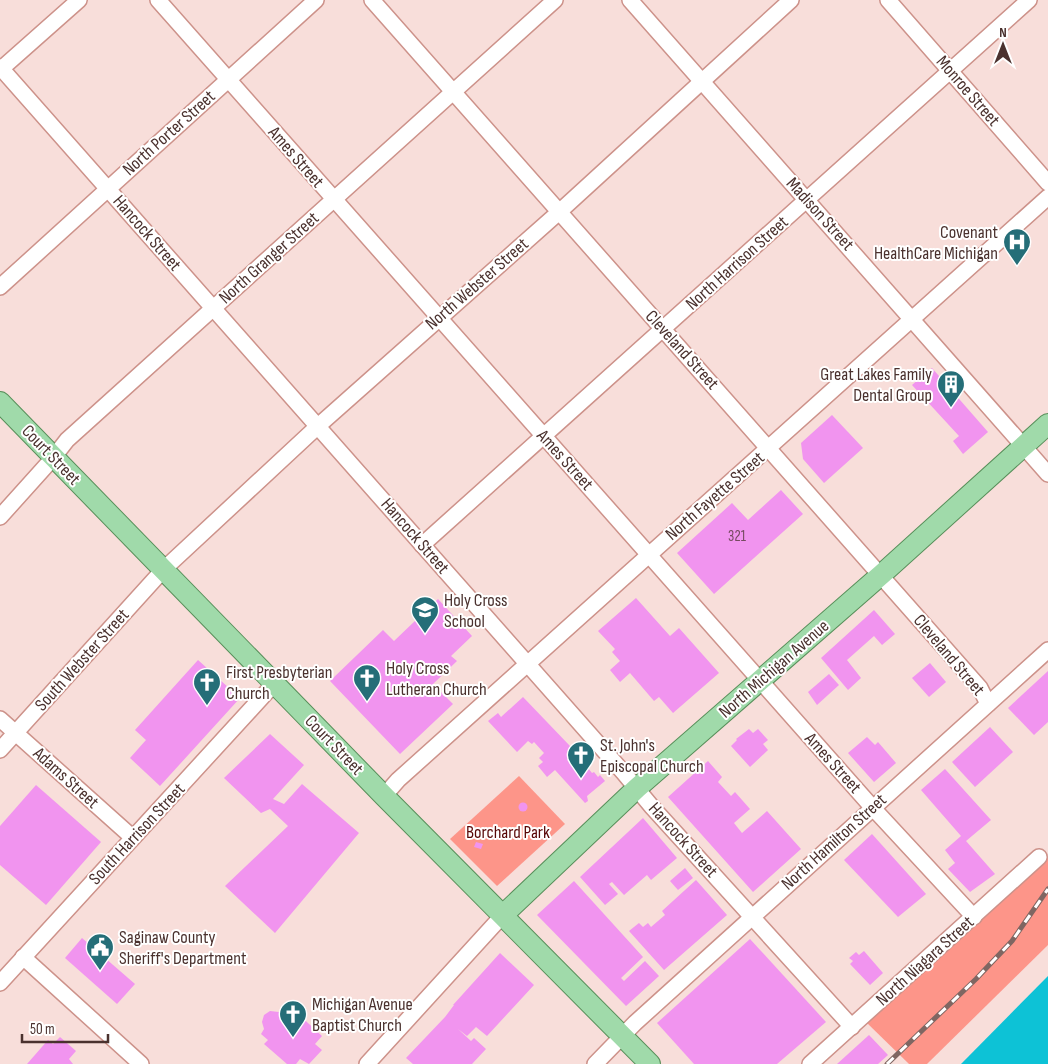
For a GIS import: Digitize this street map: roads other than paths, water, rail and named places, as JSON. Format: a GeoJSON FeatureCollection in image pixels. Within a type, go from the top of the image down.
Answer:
{"type":"FeatureCollection","features":[{"type":"Feature","properties":{"kind":"main road","name":"Court Street"},"geometry":{"type":"LineString","coordinates":[[0,402],[274,684],[644,1058]]}},
{"type":"Feature","properties":{"kind":"main road","name":"North Michigan Avenue"},"geometry":{"type":"LineString","coordinates":[[503,916],[637,788],[882,574],[1048,424]]}},
{"type":"Feature","properties":{"kind":"street"},"geometry":{"type":"LineString","coordinates":[[1,69],[79,0]]}},
{"type":"Feature","properties":{"kind":"street","name":"Ames Street"},"geometry":{"type":"LineString","coordinates":[[158,0],[872,807],[974,917]]}},
{"type":"Feature","properties":{"kind":"street","name":"North Porter Street"},"geometry":{"type":"LineString","coordinates":[[0,287],[316,0]]}},
{"type":"Feature","properties":{"kind":"street","name":"Cleveland Street"},"geometry":{"type":"LineString","coordinates":[[372,0],[558,212],[882,574],[980,688],[988,704]]}},
{"type":"Feature","properties":{"kind":"street","name":"North Granger Street"},"geometry":{"type":"LineString","coordinates":[[0,517],[67,440],[555,0]]}},
{"type":"Feature","properties":{"kind":"street","name":"Madison Street"},"geometry":{"type":"LineString","coordinates":[[630,0],[913,318],[1048,474]]}},
{"type":"Feature","properties":{"kind":"street","name":"North Webster Street"},"geometry":{"type":"LineString","coordinates":[[163,570],[318,426],[558,212],[791,0]]}},
{"type":"Feature","properties":{"kind":"street","name":"Monroe Street"},"geometry":{"type":"LineString","coordinates":[[888,0],[1048,182]]}},
{"type":"Feature","properties":{"kind":"street","name":"North Harrison Street"},"geometry":{"type":"LineString","coordinates":[[422,545],[1029,0]]}},
{"type":"Feature","properties":{"kind":"street","name":"Hancock Street"},"geometry":{"type":"LineString","coordinates":[[1,69],[318,426],[652,807],[852,1027]]}},
{"type":"Feature","properties":{"kind":"street","name":"North Fayette Street"},"geometry":{"type":"LineString","coordinates":[[384,796],[398,780],[648,554],[770,448],[1048,198]]}},
{"type":"Feature","properties":{"kind":"street","name":"South Webster Street"},"geometry":{"type":"LineString","coordinates":[[0,750],[163,570]]}},
{"type":"Feature","properties":{"kind":"street","name":"North Hamilton Street"},"geometry":{"type":"LineString","coordinates":[[595,1064],[621,1035],[751,916],[1048,650]]}},
{"type":"Feature","properties":{"kind":"street","name":"South Harrison Street"},"geometry":{"type":"LineString","coordinates":[[0,983],[132,837],[159,812],[274,684]]}},
{"type":"Feature","properties":{"kind":"street","name":"Adams Street"},"geometry":{"type":"LineString","coordinates":[[0,719],[132,837]]}},
{"type":"Feature","properties":{"kind":"street","name":"North Niagara Street"},"geometry":{"type":"LineString","coordinates":[[810,1064],[1039,857]]}},
{"type":"Feature","properties":{"kind":"street"},"geometry":{"type":"LineString","coordinates":[[374,1062],[503,916]]}},
{"type":"Feature","properties":{"kind":"street"},"geometry":{"type":"LineString","coordinates":[[23,957],[141,1064]]}},
{"type":"Feature","properties":{"kind":"water"},"geometry":{"type":"Polygon","coordinates":[[[1048,976],[1048,1064],[961,1064],[1048,976]]]}},
{"type":"Feature","properties":{"kind":"railway"},"geometry":{"type":"LineString","coordinates":[[887,1064],[976,979],[1012,941],[1048,889]]}},
{"type":"Feature","properties":{"kind":"place","name":"Covenant HealthCare Michigan"},"geometry":{"type":"Point","coordinates":[1017,266]}},
{"type":"Feature","properties":{"kind":"place","name":"Great Lakes Family Dental Group"},"geometry":{"type":"Point","coordinates":[951,408]}},
{"type":"Feature","properties":{"kind":"place","name":"Holy Cross School"},"geometry":{"type":"Point","coordinates":[425,634]}},
{"type":"Feature","properties":{"kind":"place","name":"Holy Cross Lutheran Church"},"geometry":{"type":"Point","coordinates":[367,702]}},
{"type":"Feature","properties":{"kind":"place","name":"First Presbyterian Church"},"geometry":{"type":"Point","coordinates":[207,706]}},
{"type":"Feature","properties":{"kind":"place","name":"St. John's Episcopal Church"},"geometry":{"type":"Point","coordinates":[581,779]}},
{"type":"Feature","properties":{"kind":"place","name":"Saginaw County Sheriff's Department"},"geometry":{"type":"Point","coordinates":[100,971]}},
{"type":"Feature","properties":{"kind":"place","name":"Michigan Avenue Baptist Church"},"geometry":{"type":"Point","coordinates":[293,1038]}},
{"type":"Feature","properties":{"kind":"park label","name":"Borchard Park"},"geometry":{"type":"Point","coordinates":[508,832]}}]}
